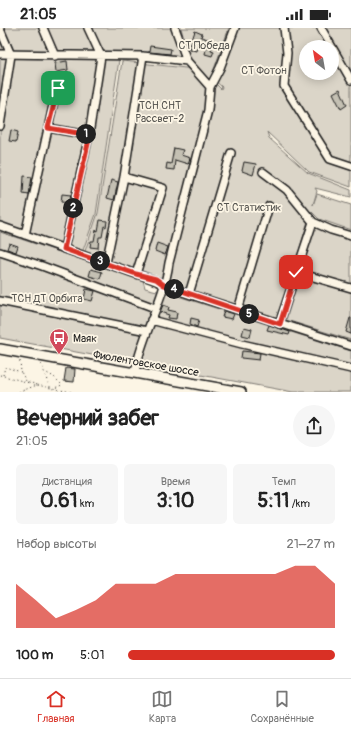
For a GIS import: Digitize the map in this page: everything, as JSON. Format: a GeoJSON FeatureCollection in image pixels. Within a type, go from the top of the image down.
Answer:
{"type":"FeatureCollection","features":[{"type":"Feature","properties":{"kind":"main road","name":"Фиолентовское шоссе"},"geometry":{"type":"LineString","coordinates":[[0,349],[241,392]]}},
{"type":"Feature","properties":{"kind":"street"},"geometry":{"type":"LineString","coordinates":[[43,28],[55,56]]}},
{"type":"Feature","properties":{"kind":"street"},"geometry":{"type":"LineString","coordinates":[[64,249],[90,135],[101,56],[88,28]]}},
{"type":"Feature","properties":{"kind":"street"},"geometry":{"type":"LineString","coordinates":[[175,28],[187,61],[210,87]]}},
{"type":"Feature","properties":{"kind":"street"},"geometry":{"type":"LineString","coordinates":[[135,372],[138,353],[166,281],[169,263],[208,110],[210,87],[220,68],[235,28]]}},
{"type":"Feature","properties":{"kind":"street"},"geometry":{"type":"LineString","coordinates":[[284,28],[287,53],[284,86],[330,159],[351,166]]}},
{"type":"Feature","properties":{"kind":"street"},"geometry":{"type":"LineString","coordinates":[[321,28],[351,80]]}},
{"type":"Feature","properties":{"kind":"street"},"geometry":{"type":"LineString","coordinates":[[0,29],[11,55],[0,126]]}},
{"type":"Feature","properties":{"kind":"street"},"geometry":{"type":"LineString","coordinates":[[0,54],[55,56],[143,56],[187,61]]}},
{"type":"Feature","properties":{"kind":"street"},"geometry":{"type":"LineString","coordinates":[[106,264],[124,177],[143,56]]}},
{"type":"Feature","properties":{"kind":"street"},"geometry":{"type":"LineString","coordinates":[[25,235],[58,88]]}},
{"type":"Feature","properties":{"kind":"street"},"geometry":{"type":"LineString","coordinates":[[48,128],[90,135]]}},
{"type":"Feature","properties":{"kind":"street"},"geometry":{"type":"LineString","coordinates":[[189,294],[231,153]]}},
{"type":"Feature","properties":{"kind":"street"},"geometry":{"type":"LineString","coordinates":[[263,172],[287,190],[313,222],[331,230],[351,236]]}},
{"type":"Feature","properties":{"kind":"street"},"geometry":{"type":"LineString","coordinates":[[124,177],[163,188],[136,274]]}},
{"type":"Feature","properties":{"kind":"street"},"geometry":{"type":"LineString","coordinates":[[238,310],[269,206]]}},
{"type":"Feature","properties":{"kind":"street"},"geometry":{"type":"LineString","coordinates":[[280,324],[313,222]]}},
{"type":"Feature","properties":{"kind":"street"},"geometry":{"type":"LineString","coordinates":[[0,226],[106,264],[156,279],[164,285],[189,294],[351,346]]}},
{"type":"Feature","properties":{"kind":"street"},"geometry":{"type":"LineString","coordinates":[[0,252],[155,308]]}},
{"type":"Feature","properties":{"kind":"street"},"geometry":{"type":"LineString","coordinates":[[296,272],[351,288]]}},
{"type":"Feature","properties":{"kind":"street"},"geometry":{"type":"LineString","coordinates":[[0,301],[147,331]]}},
{"type":"Feature","properties":{"kind":"street"},"geometry":{"type":"LineString","coordinates":[[151,320],[242,344],[351,369]]}},
{"type":"Feature","properties":{"kind":"path"},"geometry":{"type":"LineString","coordinates":[[36,355],[46,372],[48,385],[52,389]]}},
{"type":"Feature","properties":{"kind":"path"},"geometry":{"type":"LineString","coordinates":[[20,357],[21,372],[26,381],[37,385]]}},
{"type":"Feature","properties":{"kind":"path"},"geometry":{"type":"LineString","coordinates":[[3,376],[5,367],[21,372]]}},
{"type":"Feature","properties":{"kind":"path"},"geometry":{"type":"LineString","coordinates":[[46,372],[62,385],[52,389]]}},
{"type":"Feature","properties":{"kind":"path"},"geometry":{"type":"LineString","coordinates":[[0,375],[52,389],[72,392]]}},
{"type":"Feature","properties":{"kind":"path"},"geometry":{"type":"LineString","coordinates":[[19,392],[37,385]]}},
{"type":"Feature","properties":{"kind":"green space"},"geometry":{"type":"Polygon","coordinates":[[[0,28],[180,28],[190,65],[145,60],[119,60],[96,214],[82,253],[0,224],[0,57],[99,59],[0,56],[0,28]]]}},
{"type":"Feature","properties":{"kind":"green space"},"geometry":{"type":"Polygon","coordinates":[[[181,28],[229,28],[210,80],[210,105],[215,83],[221,89],[222,87],[212,78],[230,28],[351,28],[351,187],[309,172],[267,132],[269,138],[308,173],[351,190],[351,197],[315,188],[317,191],[313,205],[317,194],[351,205],[351,230],[319,219],[311,211],[278,321],[168,284],[209,110],[166,281],[84,254],[98,213],[122,61],[195,69],[191,66],[181,28]]]}},
{"type":"Feature","properties":{"kind":"green space"},"geometry":{"type":"Polygon","coordinates":[[[315,227],[351,240],[351,340],[286,320],[315,227]]]}},
{"type":"Feature","properties":{"kind":"green space","name":"ТСН ДТ Орбита"},"geometry":{"type":"Polygon","coordinates":[[[0,232],[143,280],[145,288],[181,297],[351,351],[351,392],[293,392],[0,338],[0,232]]]}},
{"type":"Feature","properties":{"kind":"building"},"geometry":{"type":"Polygon","coordinates":[[[195,31],[202,34],[201,37],[214,41],[211,50],[214,51],[212,56],[205,54],[207,45],[198,43],[196,51],[189,49],[195,31]]]}},
{"type":"Feature","properties":{"kind":"building"},"geometry":{"type":"Polygon","coordinates":[[[150,46],[171,49],[170,54],[149,52],[150,46]]]}},
{"type":"Feature","properties":{"kind":"building"},"geometry":{"type":"Polygon","coordinates":[[[67,61],[68,70],[56,72],[55,63],[67,61]]]}},
{"type":"Feature","properties":{"kind":"building"},"geometry":{"type":"Polygon","coordinates":[[[340,89],[347,105],[341,109],[333,93],[340,89]]]}},
{"type":"Feature","properties":{"kind":"building"},"geometry":{"type":"Polygon","coordinates":[[[11,130],[18,132],[16,142],[9,141],[11,130]]]}},
{"type":"Feature","properties":{"kind":"building"},"geometry":{"type":"Polygon","coordinates":[[[174,148],[183,150],[181,155],[190,158],[188,164],[175,160],[174,170],[166,169],[167,163],[171,164],[174,148]]]}},
{"type":"Feature","properties":{"kind":"building"},"geometry":{"type":"Polygon","coordinates":[[[244,162],[256,164],[253,175],[242,171],[244,162]]]}},
{"type":"Feature","properties":{"kind":"building"},"geometry":{"type":"Polygon","coordinates":[[[24,176],[32,177],[29,195],[23,194],[24,176]]]}},
{"type":"Feature","properties":{"kind":"building"},"geometry":{"type":"Polygon","coordinates":[[[111,180],[118,182],[114,200],[107,198],[111,180]]]}},
{"type":"Feature","properties":{"kind":"building"},"geometry":{"type":"Polygon","coordinates":[[[62,194],[71,195],[69,203],[61,202],[62,194]]]}},
{"type":"Feature","properties":{"kind":"building"},"geometry":{"type":"Polygon","coordinates":[[[100,220],[107,221],[106,227],[104,226],[102,237],[99,237],[98,248],[90,247],[91,241],[94,241],[96,230],[98,231],[100,220]]]}},
{"type":"Feature","properties":{"kind":"building"},"geometry":{"type":"Polygon","coordinates":[[[9,243],[18,246],[16,252],[7,249],[9,243]]]}},
{"type":"Feature","properties":{"kind":"building"},"geometry":{"type":"Polygon","coordinates":[[[157,243],[168,247],[165,255],[155,251],[157,243]]]}},
{"type":"Feature","properties":{"kind":"building"},"geometry":{"type":"Polygon","coordinates":[[[91,269],[102,272],[100,279],[89,276],[91,269]]]}},
{"type":"Feature","properties":{"kind":"building"},"geometry":{"type":"Polygon","coordinates":[[[86,289],[95,291],[92,301],[84,299],[86,289]]]}},
{"type":"Feature","properties":{"kind":"building"},"geometry":{"type":"Polygon","coordinates":[[[163,305],[169,307],[168,310],[177,312],[176,319],[168,318],[169,315],[160,312],[163,305]]]}},
{"type":"Feature","properties":{"kind":"building"},"geometry":{"type":"Polygon","coordinates":[[[224,311],[234,314],[232,319],[222,317],[224,311]]]}},
{"type":"Feature","properties":{"kind":"building"},"geometry":{"type":"Polygon","coordinates":[[[191,318],[199,320],[197,327],[190,324],[191,318]]]}},
{"type":"Feature","properties":{"kind":"building"},"geometry":{"type":"Polygon","coordinates":[[[351,318],[351,334],[346,332],[351,318]]]}},
{"type":"Feature","properties":{"kind":"building"},"geometry":{"type":"Polygon","coordinates":[[[269,325],[290,332],[289,335],[267,330],[269,325]]]}},
{"type":"Feature","properties":{"kind":"building"},"geometry":{"type":"Polygon","coordinates":[[[244,327],[252,329],[250,337],[242,335],[244,327]]]}},
{"type":"Feature","properties":{"kind":"building"},"geometry":{"type":"Polygon","coordinates":[[[242,351],[260,353],[259,360],[241,358],[242,351]]]}},
{"type":"Feature","properties":{"kind":"building"},"geometry":{"type":"Polygon","coordinates":[[[66,368],[75,369],[74,382],[64,381],[66,368]]]}},
{"type":"Feature","properties":{"kind":"place","name":"Маяк"},"geometry":{"type":"Point","coordinates":[59,355]}},
{"type":"Feature","properties":{"kind":"route"},"geometry":{"type":"LineString","coordinates":[[58,88],[48,128],[90,135],[64,249],[136,274],[156,279],[164,285],[280,324],[296,272]]}},
{"type":"Feature","properties":{"kind":"park label","name":"СТ Победа"},"geometry":{"type":"Point","coordinates":[204,45]}},
{"type":"Feature","properties":{"kind":"park label","name":"СТ Фотон"},"geometry":{"type":"Point","coordinates":[264,70]}},
{"type":"Feature","properties":{"kind":"park label","name":"ТСН СНТ Рассвет-2"},"geometry":{"type":"Point","coordinates":[160,111]}},
{"type":"Feature","properties":{"kind":"park label","name":"СТ Статистик"},"geometry":{"type":"Point","coordinates":[249,207]}}]}
